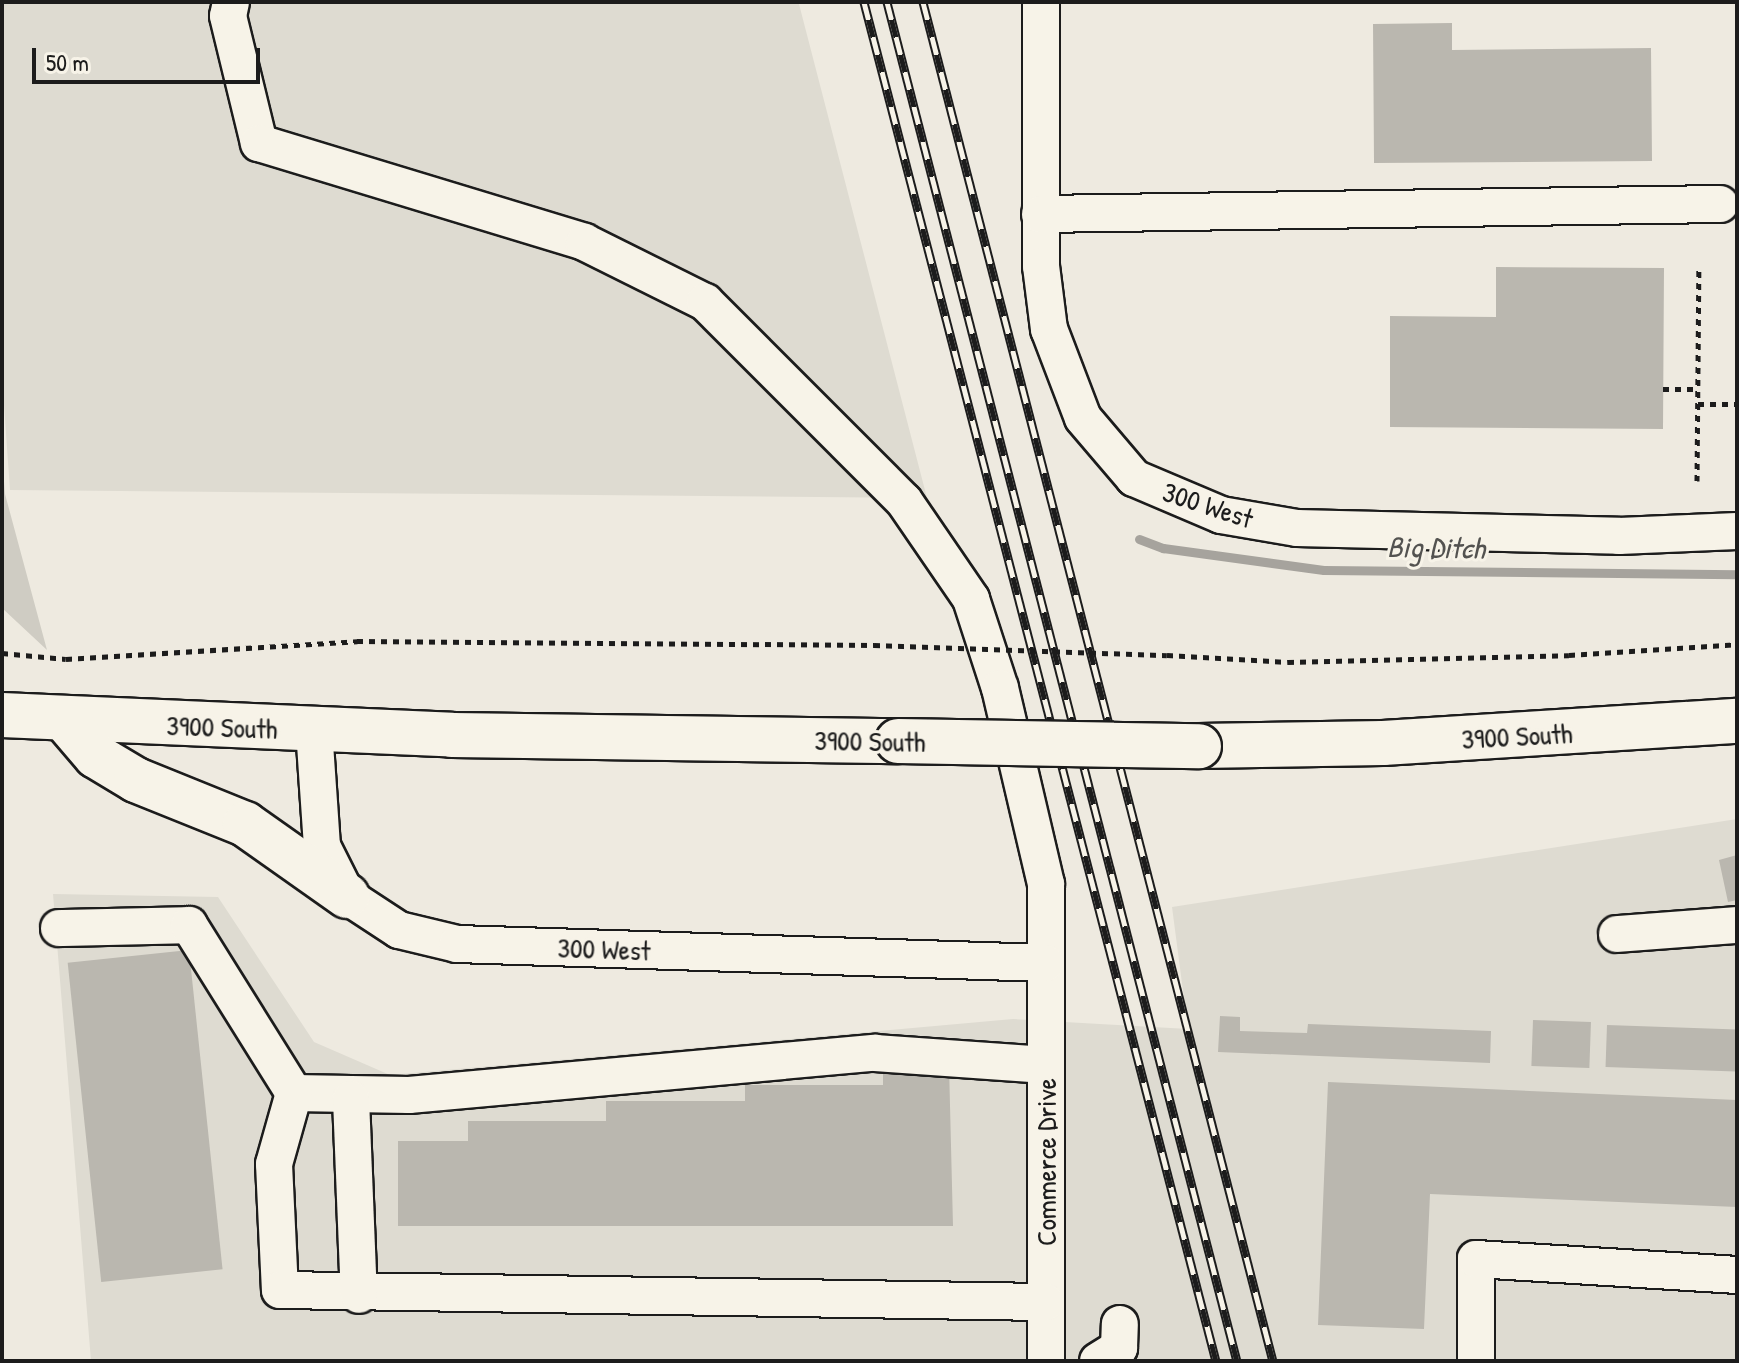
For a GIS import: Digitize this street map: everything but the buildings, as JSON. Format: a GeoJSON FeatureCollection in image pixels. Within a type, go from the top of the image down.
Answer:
{"type":"FeatureCollection","features":[{"type":"Feature","properties":{"kind":"main road","name":"3900 South"},"geometry":{"type":"LineString","coordinates":[[2,715],[66,721],[314,729],[1199,746],[1383,743],[1737,721]]}},
{"type":"Feature","properties":{"kind":"main road"},"geometry":{"type":"LineString","coordinates":[[66,721],[96,756],[136,780],[245,824],[347,896]]}},
{"type":"Feature","properties":{"kind":"street","name":"Commerce Drive"},"geometry":{"type":"LineString","coordinates":[[231,2],[228,16],[259,143],[584,242],[705,302],[904,501],[971,599],[1000,688],[1046,884],[1046,1361]]}},
{"type":"Feature","properties":{"kind":"street","name":"300 West"},"geometry":{"type":"LineString","coordinates":[[1041,2],[1040,214],[1049,329],[1066,386],[1104,445],[1134,478],[1170,497],[1221,515],[1312,529],[1619,536],[1737,531]]}},
{"type":"Feature","properties":{"kind":"street"},"geometry":{"type":"LineString","coordinates":[[1040,214],[1720,204]]}},
{"type":"Feature","properties":{"kind":"street"},"geometry":{"type":"LineString","coordinates":[[314,729],[322,846],[347,896]]}},
{"type":"Feature","properties":{"kind":"street","name":"300 West"},"geometry":{"type":"LineString","coordinates":[[347,896],[399,930],[457,944],[1046,963]]}},
{"type":"Feature","properties":{"kind":"street"},"geometry":{"type":"LineString","coordinates":[[59,928],[189,925],[294,1093],[274,1164],[280,1290],[359,1295],[1046,1302]]}},
{"type":"Feature","properties":{"kind":"street"},"geometry":{"type":"LineString","coordinates":[[1617,934],[1737,925]]}},
{"type":"Feature","properties":{"kind":"street"},"geometry":{"type":"LineString","coordinates":[[294,1093],[351,1099],[875,1053],[1046,1065]]}},
{"type":"Feature","properties":{"kind":"street"},"geometry":{"type":"LineString","coordinates":[[351,1099],[359,1295]]}},
{"type":"Feature","properties":{"kind":"street"},"geometry":{"type":"LineString","coordinates":[[1476,1361],[1476,1259],[1737,1275]]}},
{"type":"Feature","properties":{"kind":"street"},"geometry":{"type":"LineString","coordinates":[[1098,1361],[1119,1348],[1120,1324]]}},
{"type":"Feature","properties":{"kind":"path"},"geometry":{"type":"LineString","coordinates":[[1697,481],[1699,268]]}},
{"type":"Feature","properties":{"kind":"path"},"geometry":{"type":"LineString","coordinates":[[1663,389],[1698,389]]}},
{"type":"Feature","properties":{"kind":"path"},"geometry":{"type":"LineString","coordinates":[[1698,404],[1737,404]]}},
{"type":"Feature","properties":{"kind":"path"},"geometry":{"type":"LineString","coordinates":[[2,653],[66,659],[357,641],[874,645],[1288,662],[1569,655],[1737,644]]}},
{"type":"Feature","properties":{"kind":"shaded area"},"geometry":{"type":"Polygon","coordinates":[[[2,2],[825,2],[799,4],[927,498],[10,490],[2,377],[2,2]]]}},
{"type":"Feature","properties":{"kind":"shaded area"},"geometry":{"type":"Polygon","coordinates":[[[2,456],[5,494],[47,650],[2,608],[2,456]]]}},
{"type":"Feature","properties":{"kind":"shaded area"},"geometry":{"type":"Polygon","coordinates":[[[1737,819],[1737,1361],[91,1361],[53,894],[218,897],[314,1042],[390,1075],[1013,1019],[1188,1029],[1172,907],[1737,819]]]}},
{"type":"Feature","properties":{"kind":"waterway","name":"Big Ditch"},"geometry":{"type":"LineString","coordinates":[[1139,539],[1163,548],[1324,570],[1737,574]]}},
{"type":"Feature","properties":{"kind":"railway"},"geometry":{"type":"LineString","coordinates":[[864,2],[1216,1361]]}},
{"type":"Feature","properties":{"kind":"railway"},"geometry":{"type":"LineString","coordinates":[[887,2],[1237,1361]]}},
{"type":"Feature","properties":{"kind":"railway"},"geometry":{"type":"LineString","coordinates":[[923,2],[1273,1361]]}}]}
